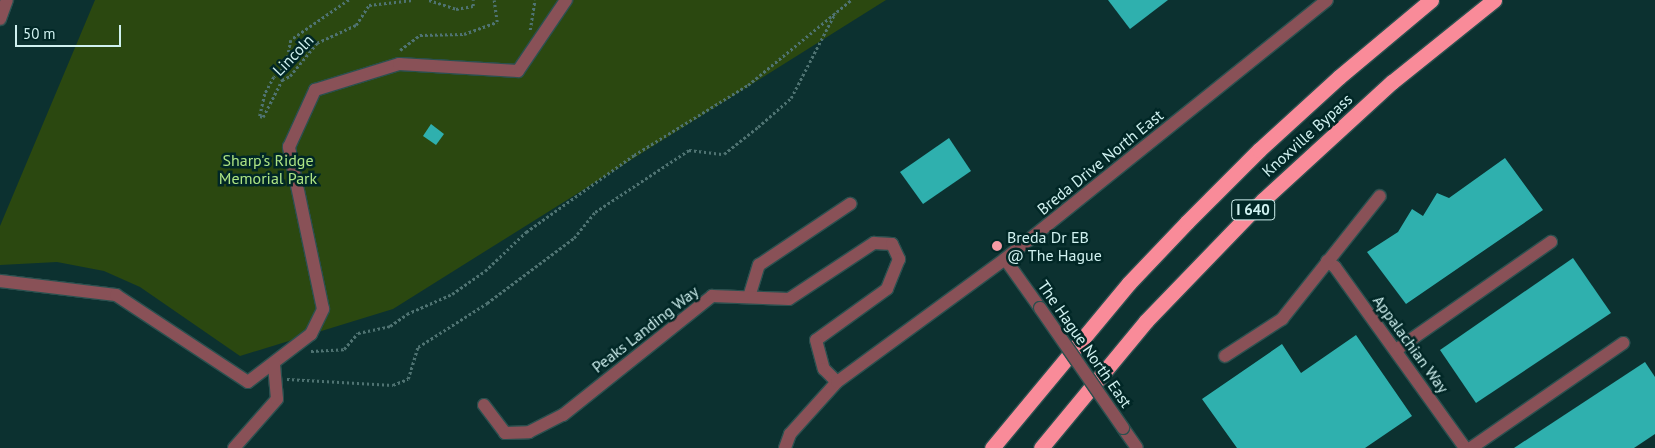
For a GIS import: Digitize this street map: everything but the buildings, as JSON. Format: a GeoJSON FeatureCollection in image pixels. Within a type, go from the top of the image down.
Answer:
{"type":"FeatureCollection","features":[{"type":"Feature","properties":{"kind":"highway","name":"Knoxville Bypass"},"geometry":{"type":"LineString","coordinates":[[992,448],[1129,283],[1187,222],[1324,90],[1431,0]]}},
{"type":"Feature","properties":{"kind":"highway","name":"Knoxville Bypass"},"geometry":{"type":"LineString","coordinates":[[1040,448],[1146,321],[1263,200],[1392,82],[1494,0]]}},
{"type":"Feature","properties":{"kind":"street"},"geometry":{"type":"LineString","coordinates":[[0,19],[7,0]]}},
{"type":"Feature","properties":{"kind":"street"},"geometry":{"type":"LineString","coordinates":[[0,281],[116,295],[248,382],[311,334],[323,309],[289,147],[315,90],[400,64],[518,71],[566,0]]}},
{"type":"Feature","properties":{"kind":"street","name":"Breda Drive North East"},"geometry":{"type":"LineString","coordinates":[[785,448],[790,434],[837,382],[1006,259],[1327,0]]}},
{"type":"Feature","properties":{"kind":"street"},"geometry":{"type":"LineString","coordinates":[[1225,356],[1282,319],[1380,196]]}},
{"type":"Feature","properties":{"kind":"street"},"geometry":{"type":"LineString","coordinates":[[749,296],[759,265],[850,204]]}},
{"type":"Feature","properties":{"kind":"street"},"geometry":{"type":"LineString","coordinates":[[1396,350],[1551,242]]}},
{"type":"Feature","properties":{"kind":"street","name":"Peaks Landing Way"},"geometry":{"type":"LineString","coordinates":[[484,405],[505,433],[529,432],[563,415],[712,296],[789,299],[874,243],[892,244],[899,259],[887,289],[816,340],[824,369],[837,382]]}},
{"type":"Feature","properties":{"kind":"street","name":"The Hague North East"},"geometry":{"type":"LineString","coordinates":[[1006,259],[1137,448]]}},
{"type":"Feature","properties":{"kind":"street","name":"Appalachian Way"},"geometry":{"type":"LineString","coordinates":[[1328,261],[1335,267],[1396,350],[1465,448]]}},
{"type":"Feature","properties":{"kind":"street"},"geometry":{"type":"LineString","coordinates":[[1472,448],[1623,342]]}},
{"type":"Feature","properties":{"kind":"street"},"geometry":{"type":"LineString","coordinates":[[234,448],[278,399],[274,362]]}},
{"type":"Feature","properties":{"kind":"path","name":"Lincoln"},"geometry":{"type":"LineString","coordinates":[[349,0],[291,40],[286,66],[274,77],[266,94],[260,116],[263,117],[282,80],[290,76],[317,43],[356,25],[369,5],[412,0]]}},
{"type":"Feature","properties":{"kind":"path"},"geometry":{"type":"LineString","coordinates":[[429,0],[456,9],[473,6],[472,0]]}},
{"type":"Feature","properties":{"kind":"path"},"geometry":{"type":"LineString","coordinates":[[400,64],[399,51],[420,35],[464,34],[497,22],[494,0]]}},
{"type":"Feature","properties":{"kind":"path"},"geometry":{"type":"LineString","coordinates":[[534,47],[529,27],[535,0]]}},
{"type":"Feature","properties":{"kind":"path"},"geometry":{"type":"LineString","coordinates":[[287,352],[344,349],[358,333],[390,326],[407,314],[452,294],[484,271],[526,232],[634,155],[748,86],[851,0]]}},
{"type":"Feature","properties":{"kind":"path"},"geometry":{"type":"LineString","coordinates":[[281,378],[384,385],[393,385],[408,379],[418,347],[487,303],[574,238],[595,212],[690,150],[724,154],[758,127],[790,98],[835,13]]}},
{"type":"Feature","properties":{"kind":"green space","name":"Sharp's Ridge Memorial Park"},"geometry":{"type":"Polygon","coordinates":[[[95,0],[886,0],[393,309],[240,356],[140,287],[104,271],[57,262],[0,265],[0,226],[95,0]]]}},
{"type":"Feature","properties":{"kind":"place","name":"Breda Dr EB @ The Hague"},"geometry":{"type":"Point","coordinates":[997,246]}}]}
